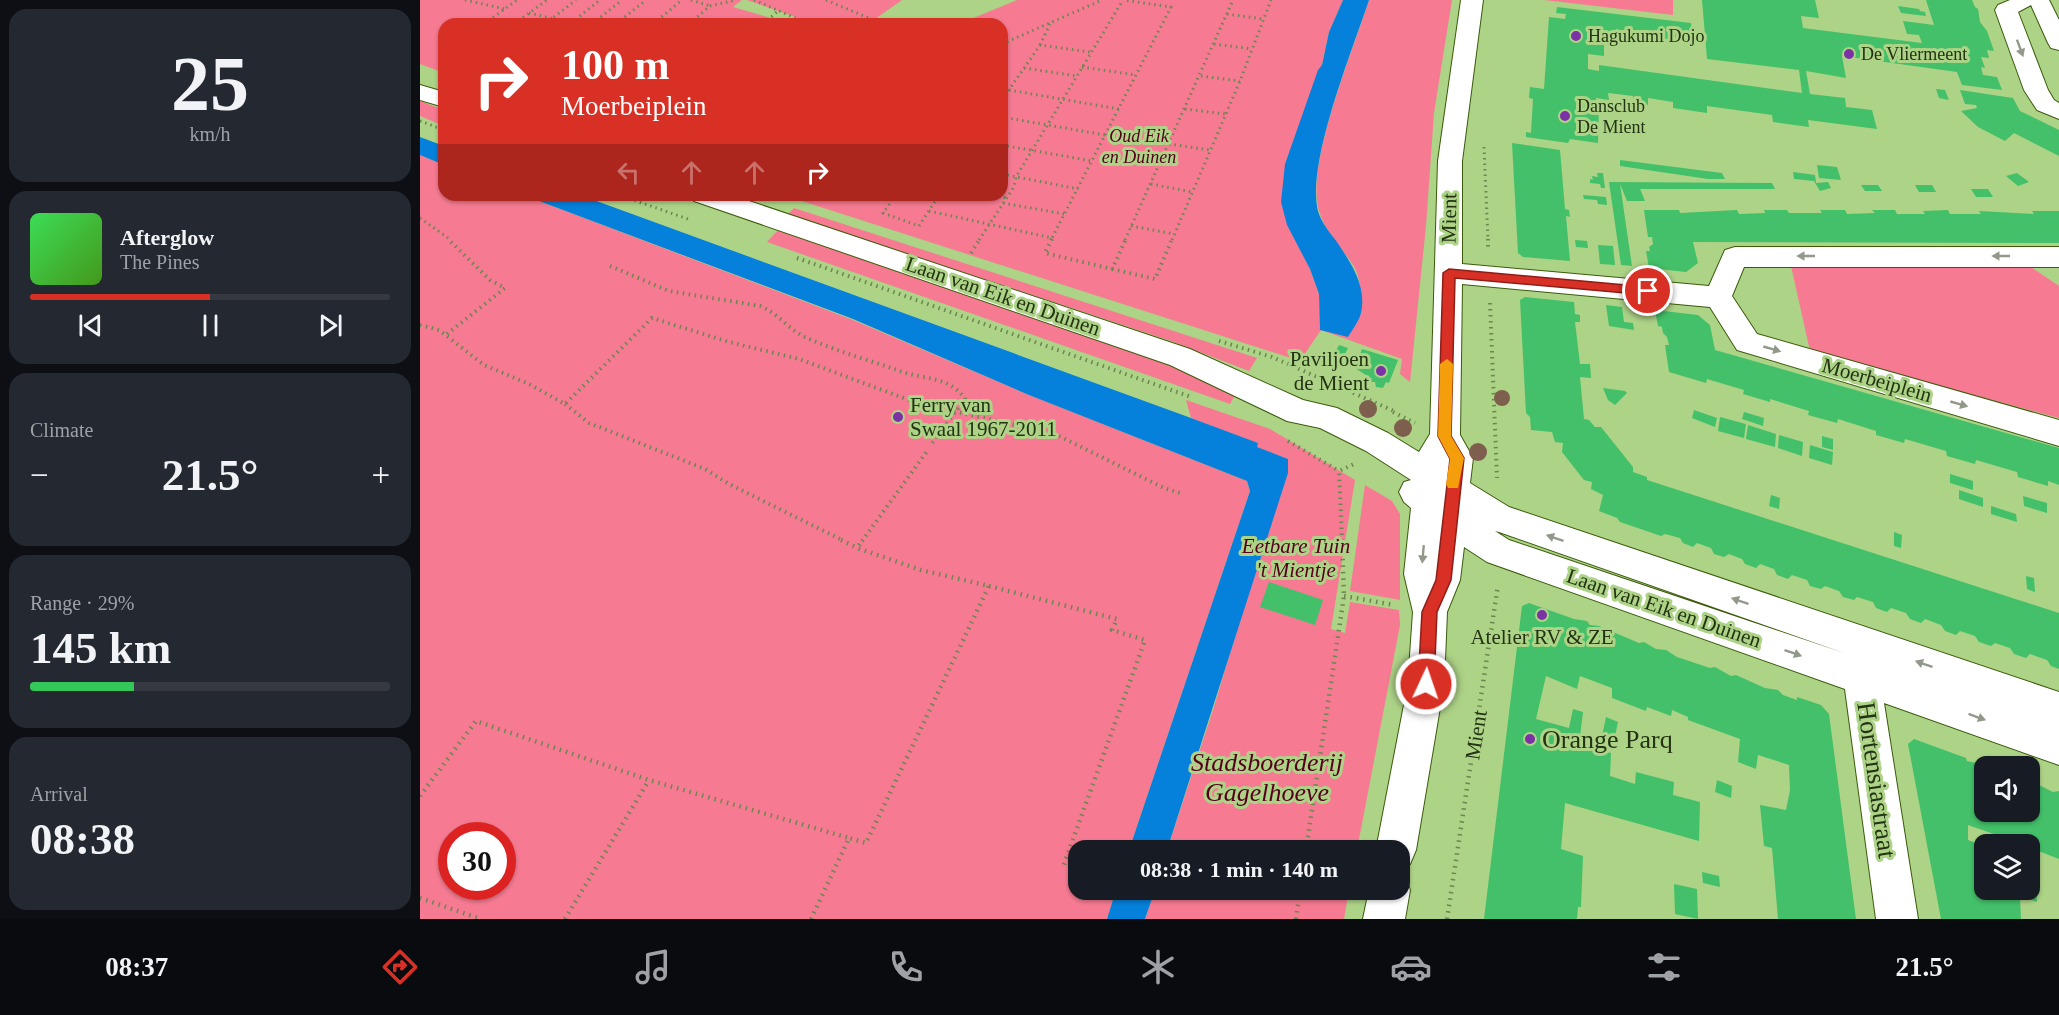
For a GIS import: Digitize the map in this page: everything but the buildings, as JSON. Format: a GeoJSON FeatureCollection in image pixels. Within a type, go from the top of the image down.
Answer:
{"type":"FeatureCollection","features":[{"type":"Feature","properties":{"kind":"street","name":"Mient"},"geometry":{"type":"LineString","coordinates":[[1398,840],[1426,684],[1417,610],[1443,580],[1440,497],[1457,458],[1445,436],[1450,161],[1472,0]]}},
{"type":"Feature","properties":{"kind":"street"},"geometry":{"type":"LineString","coordinates":[[2059,43],[2036,3],[2006,10],[2036,90],[2045,105],[2059,112]]}},
{"type":"Feature","properties":{"kind":"street"},"geometry":{"type":"LineString","coordinates":[[420,92],[438,98]]}},
{"type":"Feature","properties":{"kind":"street","name":"Laan van Eik en Duinen"},"geometry":{"type":"LineString","coordinates":[[722,201],[1180,357],[1293,426],[1318,432],[1353,465],[1499,518],[1859,659],[2059,746]]}},
{"type":"Feature","properties":{"kind":"street"},"geometry":{"type":"LineString","coordinates":[[1449,273],[1718,297],[1735,257],[2059,257]]}},
{"type":"Feature","properties":{"kind":"street","name":"Moerbeiplein"},"geometry":{"type":"LineString","coordinates":[[1718,297],[1747,342],[2059,433]]}},
{"type":"Feature","properties":{"kind":"street","name":"Laan van Eik en Duinen"},"geometry":{"type":"LineString","coordinates":[[1293,426],[1326,417],[1377,442],[1499,551],[1859,659],[2059,710]]}},
{"type":"Feature","properties":{"kind":"street","name":"Hortensiastraat"},"geometry":{"type":"LineString","coordinates":[[1859,659],[1898,919]]}},
{"type":"Feature","properties":{"kind":"street"},"geometry":{"type":"LineString","coordinates":[[1384,919],[1387,900]]}},
{"type":"Feature","properties":{"kind":"path"},"geometry":{"type":"LineString","coordinates":[[465,0],[505,9]]}},
{"type":"Feature","properties":{"kind":"path"},"geometry":{"type":"LineString","coordinates":[[492,18],[517,0]]}},
{"type":"Feature","properties":{"kind":"path"},"geometry":{"type":"LineString","coordinates":[[522,18],[547,0]]}},
{"type":"Feature","properties":{"kind":"path"},"geometry":{"type":"LineString","coordinates":[[553,18],[576,0]]}},
{"type":"Feature","properties":{"kind":"path"},"geometry":{"type":"LineString","coordinates":[[577,18],[600,0]]}},
{"type":"Feature","properties":{"kind":"path"},"geometry":{"type":"LineString","coordinates":[[600,18],[622,0]]}},
{"type":"Feature","properties":{"kind":"path"},"geometry":{"type":"LineString","coordinates":[[624,18],[646,0]]}},
{"type":"Feature","properties":{"kind":"path"},"geometry":{"type":"LineString","coordinates":[[660,18],[682,0]]}},
{"type":"Feature","properties":{"kind":"path"},"geometry":{"type":"LineString","coordinates":[[691,0],[710,6]]}},
{"type":"Feature","properties":{"kind":"path"},"geometry":{"type":"LineString","coordinates":[[696,18],[710,6],[736,0]]}},
{"type":"Feature","properties":{"kind":"path"},"geometry":{"type":"LineString","coordinates":[[754,0],[795,18]]}},
{"type":"Feature","properties":{"kind":"path"},"geometry":{"type":"LineString","coordinates":[[826,0],[869,18]]}},
{"type":"Feature","properties":{"kind":"path"},"geometry":{"type":"LineString","coordinates":[[1008,41],[1102,0]]}},
{"type":"Feature","properties":{"kind":"path"},"geometry":{"type":"LineString","coordinates":[[1008,195],[1032,150],[1123,0],[1171,7]]}},
{"type":"Feature","properties":{"kind":"path"},"geometry":{"type":"LineString","coordinates":[[1174,0],[1044,253],[1155,279],[1240,81],[1271,0]]}},
{"type":"Feature","properties":{"kind":"path"},"geometry":{"type":"LineString","coordinates":[[1112,269],[1201,76],[1233,0]]}},
{"type":"Feature","properties":{"kind":"path"},"geometry":{"type":"LineString","coordinates":[[770,18],[778,11]]}},
{"type":"Feature","properties":{"kind":"path"},"geometry":{"type":"LineString","coordinates":[[529,13],[548,18]]}},
{"type":"Feature","properties":{"kind":"path"},"geometry":{"type":"LineString","coordinates":[[1227,14],[1263,19]]}},
{"type":"Feature","properties":{"kind":"path"},"geometry":{"type":"LineString","coordinates":[[1050,23],[1040,45],[1009,90],[1119,109]]}},
{"type":"Feature","properties":{"kind":"path"},"geometry":{"type":"LineString","coordinates":[[1214,44],[1252,49]]}},
{"type":"Feature","properties":{"kind":"path"},"geometry":{"type":"LineString","coordinates":[[1040,45],[1090,52]]}},
{"type":"Feature","properties":{"kind":"path"},"geometry":{"type":"LineString","coordinates":[[1082,67],[1136,75]]}},
{"type":"Feature","properties":{"kind":"path"},"geometry":{"type":"LineString","coordinates":[[1024,68],[1077,76]]}},
{"type":"Feature","properties":{"kind":"path"},"geometry":{"type":"LineString","coordinates":[[1201,76],[1240,81]]}},
{"type":"Feature","properties":{"kind":"path"},"geometry":{"type":"LineString","coordinates":[[1185,109],[1225,114]]}},
{"type":"Feature","properties":{"kind":"path"},"geometry":{"type":"LineString","coordinates":[[1008,118],[1105,135]]}},
{"type":"Feature","properties":{"kind":"path"},"geometry":{"type":"LineString","coordinates":[[420,121],[438,128]]}},
{"type":"Feature","properties":{"kind":"path"},"geometry":{"type":"LineString","coordinates":[[1169,144],[1210,150]]}},
{"type":"Feature","properties":{"kind":"path"},"geometry":{"type":"LineString","coordinates":[[1008,146],[1092,161]]}},
{"type":"Feature","properties":{"kind":"path"},"geometry":{"type":"LineString","coordinates":[[1008,175],[1077,189]]}},
{"type":"Feature","properties":{"kind":"path"},"geometry":{"type":"LineString","coordinates":[[1150,184],[1192,192]]}},
{"type":"Feature","properties":{"kind":"path"},"geometry":{"type":"LineString","coordinates":[[636,201],[698,223]]}},
{"type":"Feature","properties":{"kind":"path"},"geometry":{"type":"LineString","coordinates":[[892,201],[884,213],[919,226],[935,201]]}},
{"type":"Feature","properties":{"kind":"path"},"geometry":{"type":"LineString","coordinates":[[971,254],[1002,203],[1064,214]]}},
{"type":"Feature","properties":{"kind":"path"},"geometry":{"type":"LineString","coordinates":[[929,211],[1052,238]]}},
{"type":"Feature","properties":{"kind":"path"},"geometry":{"type":"LineString","coordinates":[[420,218],[456,244],[490,280],[505,288],[447,334]]}},
{"type":"Feature","properties":{"kind":"path"},"geometry":{"type":"LineString","coordinates":[[1131,226],[1174,234]]}},
{"type":"Feature","properties":{"kind":"path"},"geometry":{"type":"LineString","coordinates":[[787,254],[1201,400]]}},
{"type":"Feature","properties":{"kind":"path"},"geometry":{"type":"LineString","coordinates":[[610,266],[670,292],[733,299],[762,306],[777,315],[792,331],[805,337],[913,376],[945,381],[959,390],[965,399],[957,412],[858,548]]}},
{"type":"Feature","properties":{"kind":"path"},"geometry":{"type":"LineString","coordinates":[[565,404],[652,318],[729,342],[799,359],[936,410],[957,412],[1053,433],[1164,488],[1180,493]]}},
{"type":"Feature","properties":{"kind":"path"},"geometry":{"type":"LineString","coordinates":[[420,325],[430,326],[447,334],[463,351],[490,371],[525,383],[565,404],[589,423],[705,469],[729,484],[858,548],[921,570],[1117,619],[1112,630],[1145,640],[1063,867]]}},
{"type":"Feature","properties":{"kind":"path"},"geometry":{"type":"LineString","coordinates":[[1293,426],[1353,465],[1344,596],[1307,840]]}},
{"type":"Feature","properties":{"kind":"path","name":"Mient"},"geometry":{"type":"LineString","coordinates":[[1447,919],[1498,594],[1499,551]]}},
{"type":"Feature","properties":{"kind":"path"},"geometry":{"type":"LineString","coordinates":[[420,796],[476,721],[649,780],[866,843],[989,586]]}},
{"type":"Feature","properties":{"kind":"path"},"geometry":{"type":"LineString","coordinates":[[1344,596],[1417,610]]}},
{"type":"Feature","properties":{"kind":"path"},"geometry":{"type":"LineString","coordinates":[[565,919],[649,780]]}},
{"type":"Feature","properties":{"kind":"path"},"geometry":{"type":"LineString","coordinates":[[811,919],[849,838]]}},
{"type":"Feature","properties":{"kind":"path"},"geometry":{"type":"LineString","coordinates":[[420,898],[481,919]]}},
{"type":"Feature","properties":{"kind":"path"},"geometry":{"type":"LineString","coordinates":[[1296,919],[1299,900]]}},
{"type":"Feature","properties":{"kind":"green space"},"geometry":{"type":"Polygon","coordinates":[[[420,0],[742,0],[733,7],[771,18],[438,18],[438,71],[420,64],[420,0]]]}},
{"type":"Feature","properties":{"kind":"green space"},"geometry":{"type":"Polygon","coordinates":[[[747,0],[902,0],[876,18],[798,18],[747,0]]]}},
{"type":"Feature","properties":{"kind":"green space","name":"Oud Eik en Duinen"},"geometry":{"type":"Polygon","coordinates":[[[1017,0],[1343,0],[1329,32],[1322,65],[1285,164],[1310,269],[1319,294],[1321,329],[1361,314],[1358,276],[1322,219],[1317,191],[1319,165],[1333,106],[1369,0],[1452,0],[1434,113],[1426,226],[1410,382],[1400,374],[1402,359],[1321,330],[1300,361],[802,201],[1008,201],[1008,18],[974,18],[1017,0]]]}},
{"type":"Feature","properties":{"kind":"green space"},"geometry":{"type":"Polygon","coordinates":[[[1544,0],[1673,0],[1673,15],[1544,0]]]}},
{"type":"Feature","properties":{"kind":"green space"},"geometry":{"type":"Polygon","coordinates":[[[420,101],[438,108],[438,124],[420,116],[420,101]]]}},
{"type":"Feature","properties":{"kind":"green space"},"geometry":{"type":"Polygon","coordinates":[[[420,155],[438,162],[438,201],[539,201],[853,320],[1029,395],[1247,481],[1250,491],[1132,840],[1068,840],[1068,900],[1113,900],[1107,919],[420,919],[420,155]]]}},
{"type":"Feature","properties":{"kind":"green space"},"geometry":{"type":"Polygon","coordinates":[[[794,208],[1257,358],[1249,371],[1171,341],[788,214],[794,208]]]}},
{"type":"Feature","properties":{"kind":"green space"},"geometry":{"type":"Polygon","coordinates":[[[779,229],[1150,357],[1235,395],[1230,404],[767,242],[779,229]]]}},
{"type":"Feature","properties":{"kind":"green space"},"geometry":{"type":"Polygon","coordinates":[[[1791,266],[2031,267],[2059,286],[2059,418],[1810,351],[1791,266]]]}},
{"type":"Feature","properties":{"kind":"green space","name":"Stadsboerderij Gagelhoeve"},"geometry":{"type":"Polygon","coordinates":[[[1186,400],[1270,429],[1355,480],[1331,629],[1345,633],[1350,602],[1399,610],[1400,625],[1359,840],[1170,840],[1213,710],[1288,459],[1256,447],[1257,443],[1191,418],[1186,400]]]}},
{"type":"Feature","properties":{"kind":"green space"},"geometry":{"type":"Polygon","coordinates":[[[1365,485],[1392,501],[1400,514],[1400,600],[1350,591],[1365,485]]]}},
{"type":"Feature","properties":{"kind":"green space"},"geometry":{"type":"Polygon","coordinates":[[[1152,900],[1347,900],[1344,919],[1145,919],[1152,900]]]}},
{"type":"Feature","properties":{"kind":"water"},"geometry":{"type":"Polygon","coordinates":[[[1343,0],[1369,0],[1333,106],[1319,165],[1316,190],[1319,215],[1352,267],[1362,293],[1361,313],[1348,337],[1320,330],[1319,294],[1310,269],[1287,225],[1281,202],[1285,164],[1318,70],[1322,65],[1329,32],[1343,0]]]}},
{"type":"Feature","properties":{"kind":"water"},"geometry":{"type":"Polygon","coordinates":[[[420,137],[438,144],[438,162],[420,155],[420,137]]]}},
{"type":"Feature","properties":{"kind":"water"},"geometry":{"type":"Polygon","coordinates":[[[539,201],[596,201],[1191,418],[1258,443],[1257,447],[1288,459],[1288,473],[1170,840],[1132,840],[1250,491],[1247,481],[1029,395],[853,319],[539,201]]]}},
{"type":"Feature","properties":{"kind":"water"},"geometry":{"type":"Polygon","coordinates":[[[1113,900],[1152,900],[1145,919],[1107,919],[1113,900]]]}},
{"type":"Feature","properties":{"kind":"slow traffic"},"geometry":{"type":"LineString","coordinates":[[1447,364],[1445,436],[1457,458],[1453,484]]}},
{"type":"Feature","properties":{"kind":"place","name":"Hagukumi Dojo"},"geometry":{"type":"Point","coordinates":[1576,36]}},
{"type":"Feature","properties":{"kind":"place","name":"De Vliermeent"},"geometry":{"type":"Point","coordinates":[1849,54]}},
{"type":"Feature","properties":{"kind":"place","name":"Dansclub De Mient"},"geometry":{"type":"Point","coordinates":[1565,116]}},
{"type":"Feature","properties":{"kind":"place","name":"Paviljoen de Mient"},"geometry":{"type":"Point","coordinates":[1381,371]}},
{"type":"Feature","properties":{"kind":"place","name":"Ferry van Swaal 1967-2011"},"geometry":{"type":"Point","coordinates":[898,417]}},
{"type":"Feature","properties":{"kind":"place","name":"Atelier RV & ZE"},"geometry":{"type":"Point","coordinates":[1542,615]}},
{"type":"Feature","properties":{"kind":"place","name":"Orange Parq"},"geometry":{"type":"Point","coordinates":[1530,739]}},
{"type":"Feature","properties":{"kind":"route"},"geometry":{"type":"LineString","coordinates":[[1426,684],[1430,612],[1443,580],[1457,458],[1445,436],[1449,273],[1648,291]]}},
{"type":"Feature","properties":{"kind":"park label","name":"Eetbare Tuin 't Mientje"},"geometry":{"type":"Point","coordinates":[1296,558]}}]}
